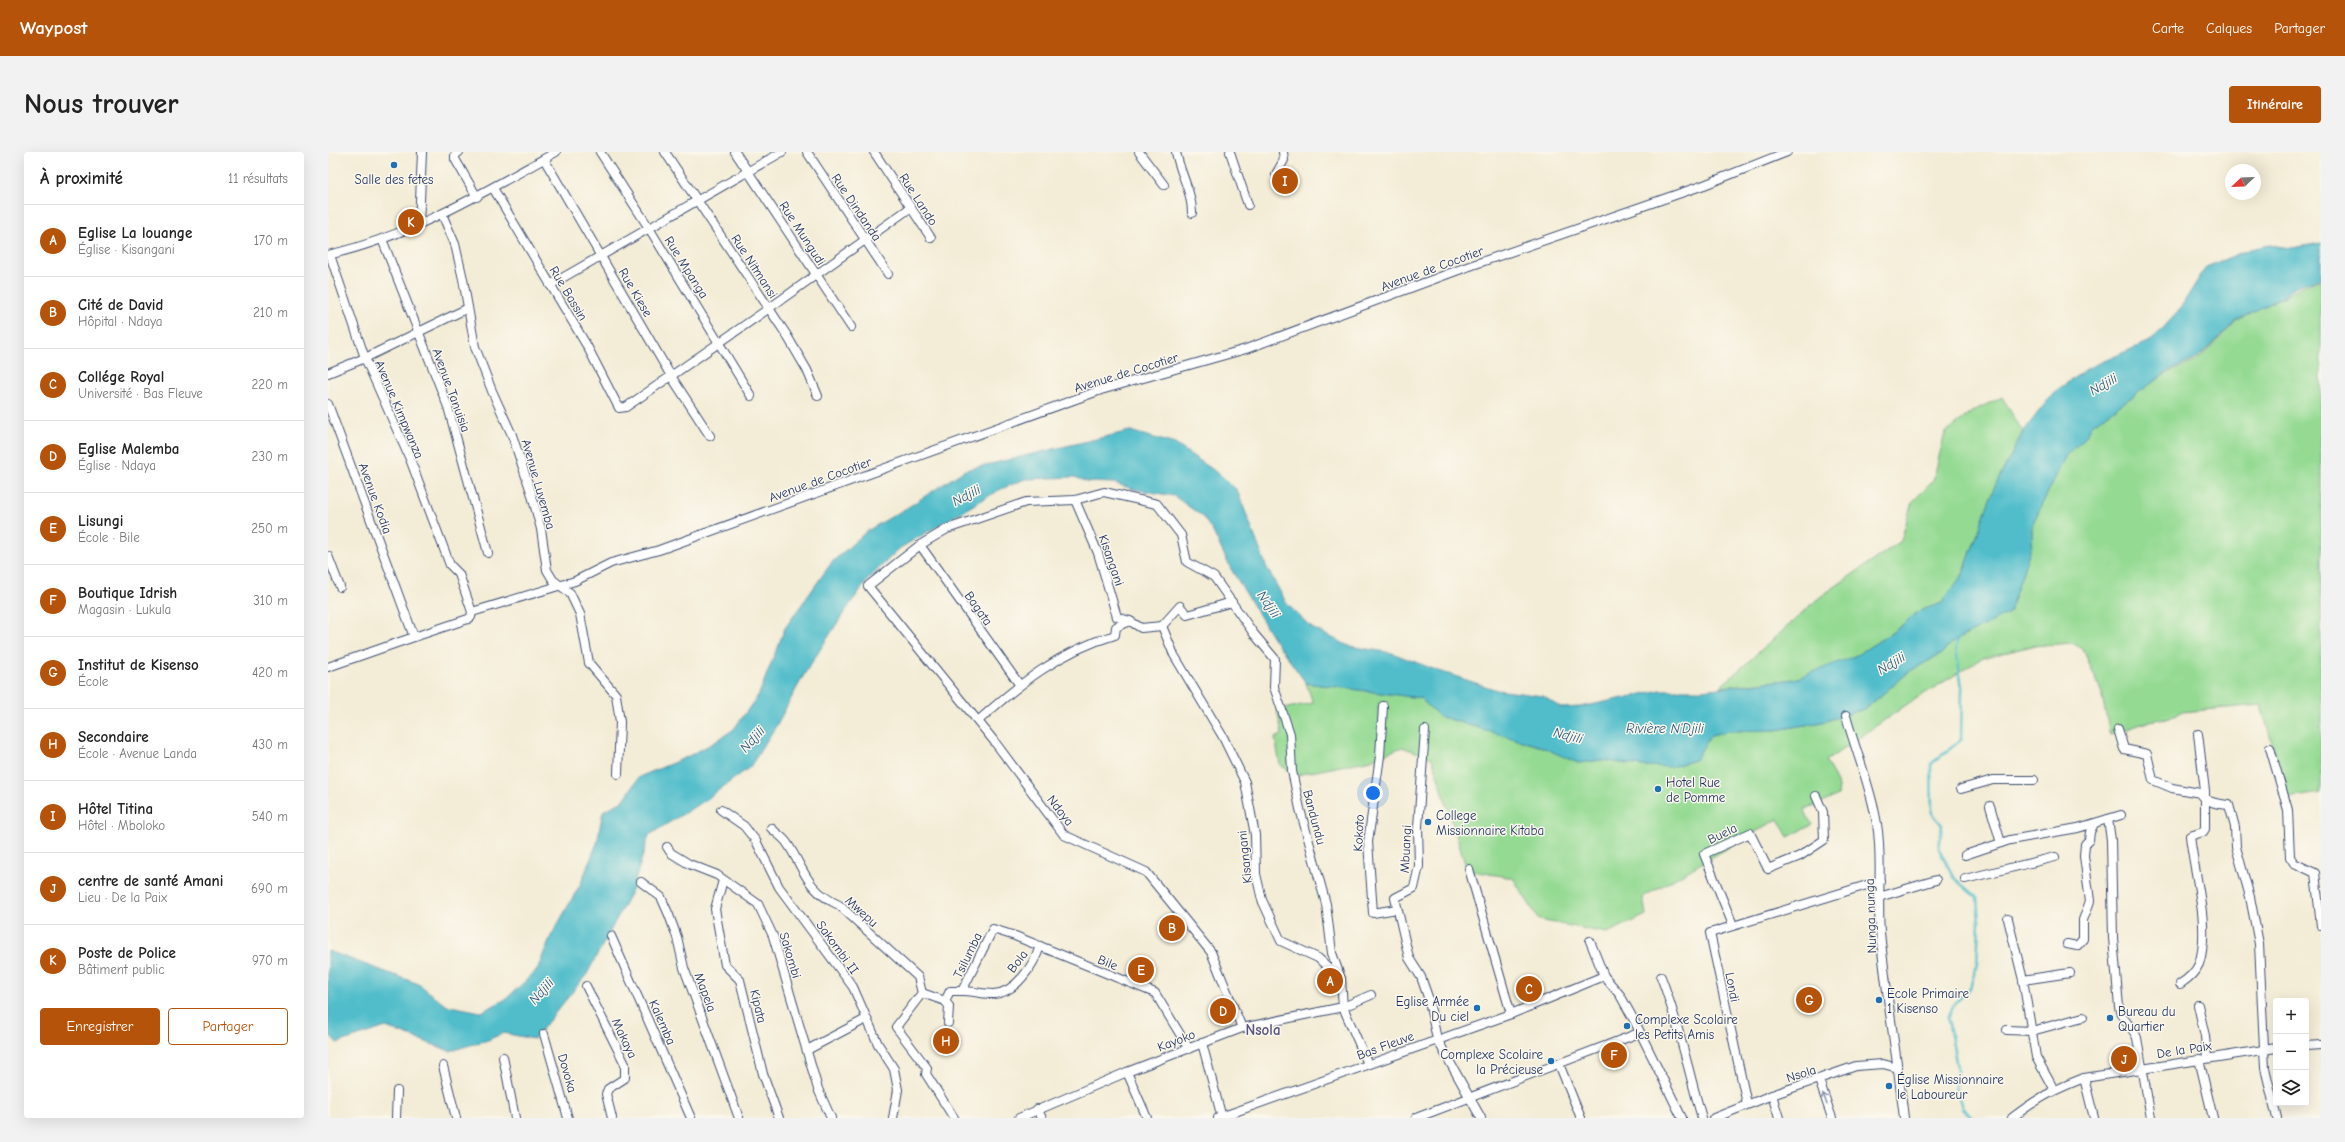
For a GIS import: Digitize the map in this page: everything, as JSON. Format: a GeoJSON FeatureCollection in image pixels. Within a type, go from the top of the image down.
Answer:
{"type":"FeatureCollection","features":[{"type":"Feature","properties":{"kind":"street"},"geometry":{"type":"LineString","coordinates":[[418,226],[422,152]]}},
{"type":"Feature","properties":{"kind":"street"},"geometry":{"type":"LineString","coordinates":[[459,152],[455,155],[455,159],[477,197]]}},
{"type":"Feature","properties":{"kind":"street"},"geometry":{"type":"LineString","coordinates":[[329,255],[382,239],[418,226],[477,197],[556,152]]}},
{"type":"Feature","properties":{"kind":"street","name":"Rue Mpanga"},"geometry":{"type":"LineString","coordinates":[[600,152],[720,342],[751,396]]}},
{"type":"Feature","properties":{"kind":"street","name":"Rue Nitmansi"},"geometry":{"type":"LineString","coordinates":[[665,152],[698,200],[807,370],[818,396]]}},
{"type":"Feature","properties":{"kind":"street","name":"Rue Mungudi"},"geometry":{"type":"LineString","coordinates":[[735,152],[851,327]]}},
{"type":"Feature","properties":{"kind":"street"},"geometry":{"type":"LineString","coordinates":[[550,285],[782,152]]}},
{"type":"Feature","properties":{"kind":"street","name":"Rue Dindanda"},"geometry":{"type":"LineString","coordinates":[[806,152],[888,274]]}},
{"type":"Feature","properties":{"kind":"street","name":"Rue Lando"},"geometry":{"type":"LineString","coordinates":[[874,152],[931,238]]}},
{"type":"Feature","properties":{"kind":"street"},"geometry":{"type":"LineString","coordinates":[[1139,152],[1164,185]]}},
{"type":"Feature","properties":{"kind":"street"},"geometry":{"type":"LineString","coordinates":[[1176,152],[1180,170],[1190,190],[1192,213]]}},
{"type":"Feature","properties":{"kind":"street"},"geometry":{"type":"LineString","coordinates":[[1230,152],[1248,205]]}},
{"type":"Feature","properties":{"kind":"street"},"geometry":{"type":"LineString","coordinates":[[1276,174],[1284,160],[1283,152]]}},
{"type":"Feature","properties":{"kind":"street","name":"Avenue de Cocotier"},"geometry":{"type":"LineString","coordinates":[[328,667],[468,619],[471,617],[472,612],[591,575],[612,563],[659,550],[1101,390],[1246,349],[1464,268],[1704,184],[1787,152]]}},
{"type":"Feature","properties":{"kind":"street","name":"Rue Kiese"},"geometry":{"type":"LineString","coordinates":[[544,159],[671,376],[710,436]]}},
{"type":"Feature","properties":{"kind":"street","name":"Rue Bassin"},"geometry":{"type":"LineString","coordinates":[[493,188],[587,346],[619,408],[623,408],[671,376]]}},
{"type":"Feature","properties":{"kind":"street"},"geometry":{"type":"LineString","coordinates":[[671,376],[910,208]]}},
{"type":"Feature","properties":{"kind":"street","name":"Avenue Luvemba"},"geometry":{"type":"LineString","coordinates":[[442,214],[454,244],[475,347],[492,391],[512,435],[531,492],[541,529],[547,570],[553,580],[570,593],[580,614],[588,663],[616,695],[620,722],[618,774]]}},
{"type":"Feature","properties":{"kind":"street","name":"Avenue Tanuisia"},"geometry":{"type":"LineString","coordinates":[[382,239],[448,407],[488,553]]}},
{"type":"Feature","properties":{"kind":"street","name":"Avenue Kimpwanza"},"geometry":{"type":"LineString","coordinates":[[329,255],[365,358],[410,460],[450,565],[459,574],[472,612]]}},
{"type":"Feature","properties":{"kind":"street"},"geometry":{"type":"LineString","coordinates":[[328,373],[365,358],[468,308]]}},
{"type":"Feature","properties":{"kind":"street","name":"Avenue Kodia"},"geometry":{"type":"LineString","coordinates":[[328,404],[414,637]]}},
{"type":"Feature","properties":{"kind":"street"},"geometry":{"type":"LineString","coordinates":[[920,545],[947,530],[1026,502],[1075,500],[1104,492],[1157,504],[1181,535],[1186,562],[1214,577],[1232,602],[1187,615],[1180,606],[1162,626],[1141,628],[1130,621],[1116,627],[1115,635],[1090,642],[1019,684],[978,721]]}},
{"type":"Feature","properties":{"kind":"street","name":"Kisangani"},"geometry":{"type":"LineString","coordinates":[[1075,500],[1098,553],[1117,618],[1130,621]]}},
{"type":"Feature","properties":{"kind":"street","name":"Ndaya"},"geometry":{"type":"LineString","coordinates":[[920,545],[868,586],[978,721],[1064,835],[1146,872],[1211,952],[1242,1028]]}},
{"type":"Feature","properties":{"kind":"street","name":"Bagata"},"geometry":{"type":"LineString","coordinates":[[920,545],[1019,684]]}},
{"type":"Feature","properties":{"kind":"street"},"geometry":{"type":"LineString","coordinates":[[328,556],[340,587]]}},
{"type":"Feature","properties":{"kind":"street","name":"Bandundu"},"geometry":{"type":"LineString","coordinates":[[1232,602],[1275,659],[1274,687],[1290,734],[1293,779],[1326,904],[1332,953],[1341,979]]}},
{"type":"Feature","properties":{"kind":"street","name":"Kisangani"},"geometry":{"type":"LineString","coordinates":[[1162,626],[1174,655],[1223,737],[1245,782],[1255,836],[1256,874],[1262,900],[1281,941],[1318,958],[1341,979]]}},
{"type":"Feature","properties":{"kind":"street","name":"Kokoto"},"geometry":{"type":"LineString","coordinates":[[1383,706],[1380,756],[1368,842],[1373,913],[1397,909]]}},
{"type":"Feature","properties":{"kind":"street","name":"Nunga nunga"},"geometry":{"type":"LineString","coordinates":[[1846,716],[1876,822],[1881,865],[1879,897],[1880,932],[1904,1118]]}},
{"type":"Feature","properties":{"kind":"street"},"geometry":{"type":"LineString","coordinates":[[2118,729],[2124,749],[2147,754],[2153,780],[2172,788],[2200,793],[2204,799],[2229,805],[2232,815],[2237,852],[2250,897],[2260,944],[2263,1049],[2265,1068],[2277,1118]]}},
{"type":"Feature","properties":{"kind":"street","name":"Mbuangi"},"geometry":{"type":"LineString","coordinates":[[1397,909],[1395,898],[1414,888],[1419,866],[1418,827],[1425,730]]}},
{"type":"Feature","properties":{"kind":"street"},"geometry":{"type":"LineString","coordinates":[[2180,984],[2191,976],[2198,965],[2201,948],[2201,892],[2190,836],[2205,830],[2205,785],[2198,734]]}},
{"type":"Feature","properties":{"kind":"street"},"geometry":{"type":"LineString","coordinates":[[2270,748],[2288,810],[2290,857],[2294,863],[2315,873],[2321,926]]}},
{"type":"Feature","properties":{"kind":"street"},"geometry":{"type":"LineString","coordinates":[[1961,789],[1993,780],[2034,780]]}},
{"type":"Feature","properties":{"kind":"street","name":"Buela"},"geometry":{"type":"LineString","coordinates":[[1733,926],[1704,854],[1750,833],[1768,869],[1800,856],[1824,840],[1823,812],[1816,796]]}},
{"type":"Feature","properties":{"kind":"street"},"geometry":{"type":"LineString","coordinates":[[1990,806],[2001,843]]}},
{"type":"Feature","properties":{"kind":"street","name":"Sakombi II"},"geometry":{"type":"LineString","coordinates":[[721,810],[744,826],[756,841],[778,887],[853,987],[878,1044],[894,1068],[898,1090],[893,1118]]}},
{"type":"Feature","properties":{"kind":"street"},"geometry":{"type":"LineString","coordinates":[[1965,855],[2001,843],[2094,824],[2121,815]]}},
{"type":"Feature","properties":{"kind":"street"},"geometry":{"type":"LineString","coordinates":[[2108,820],[2111,840],[2110,864],[2112,938],[2120,1016],[2135,1032],[2143,1068],[2151,1118]]}},
{"type":"Feature","properties":{"kind":"street"},"geometry":{"type":"LineString","coordinates":[[2067,944],[2077,946],[2084,936],[2083,920],[2090,895],[2084,847],[2094,824]]}},
{"type":"Feature","properties":{"kind":"street","name":"Mwepu"},"geometry":{"type":"LineString","coordinates":[[771,828],[786,842],[804,877],[824,898],[839,905],[918,977],[922,993]]}},
{"type":"Feature","properties":{"kind":"street","name":"Sakombi"},"geometry":{"type":"LineString","coordinates":[[668,847],[671,853],[689,864],[717,875],[758,904],[773,936],[820,1094],[831,1118]]}},
{"type":"Feature","properties":{"kind":"street"},"geometry":{"type":"LineString","coordinates":[[1965,879],[2055,857]]}},
{"type":"Feature","properties":{"kind":"street"},"geometry":{"type":"LineString","coordinates":[[1469,870],[1511,1014]]}},
{"type":"Feature","properties":{"kind":"street","name":"Kipata"},"geometry":{"type":"LineString","coordinates":[[723,880],[715,909],[725,965],[740,980],[763,1074],[780,1118]]}},
{"type":"Feature","properties":{"kind":"street"},"geometry":{"type":"LineString","coordinates":[[1879,897],[1936,880]]}},
{"type":"Feature","properties":{"kind":"street"},"geometry":{"type":"LineString","coordinates":[[1733,926],[1880,881]]}},
{"type":"Feature","properties":{"kind":"street","name":"Mapela"},"geometry":{"type":"LineString","coordinates":[[641,882],[661,897],[669,915],[677,937],[684,968],[739,1118]]}},
{"type":"Feature","properties":{"kind":"street"},"geometry":{"type":"LineString","coordinates":[[1397,909],[1409,958],[1421,977],[1428,997],[1437,1039],[1481,1118]]}},
{"type":"Feature","properties":{"kind":"street"},"geometry":{"type":"LineString","coordinates":[[2008,919],[2023,980],[2036,1057],[2054,1090]]}},
{"type":"Feature","properties":{"kind":"street","name":"Londi"},"geometry":{"type":"LineString","coordinates":[[1733,926],[1713,931],[1710,934],[1747,1104]]}},
{"type":"Feature","properties":{"kind":"street","name":"Bile"},"geometry":{"type":"LineString","coordinates":[[992,929],[1040,946],[1104,974],[1155,993],[1189,1049]]}},
{"type":"Feature","properties":{"kind":"street","name":"Tsilumba"},"geometry":{"type":"LineString","coordinates":[[945,1001],[950,991],[962,991],[992,929]]}},
{"type":"Feature","properties":{"kind":"street","name":"Kalemba"},"geometry":{"type":"LineString","coordinates":[[611,936],[692,1118]]}},
{"type":"Feature","properties":{"kind":"street"},"geometry":{"type":"LineString","coordinates":[[1590,941],[1604,976],[1620,996],[1682,1118]]}},
{"type":"Feature","properties":{"kind":"street","name":"Bola"},"geometry":{"type":"LineString","coordinates":[[962,991],[993,994],[1004,992],[1024,976],[1040,946]]}},
{"type":"Feature","properties":{"kind":"street"},"geometry":{"type":"LineString","coordinates":[[2023,980],[2070,973]]}},
{"type":"Feature","properties":{"kind":"street","name":"Bas Fleuve"},"geometry":{"type":"LineString","coordinates":[[1220,1118],[1437,1039],[1511,1014],[1604,976]]}},
{"type":"Feature","properties":{"kind":"street"},"geometry":{"type":"LineString","coordinates":[[1661,977],[1674,1010],[1685,1061],[1702,1118]]}},
{"type":"Feature","properties":{"kind":"street"},"geometry":{"type":"LineString","coordinates":[[1341,979],[1343,1007],[1368,1064]]}},
{"type":"Feature","properties":{"kind":"street","name":"Makaya"},"geometry":{"type":"LineString","coordinates":[[586,986],[625,1064],[625,1078],[608,1089],[606,1094],[612,1118]]}},
{"type":"Feature","properties":{"kind":"street"},"geometry":{"type":"LineString","coordinates":[[948,1023],[949,1006],[945,1001],[922,993],[896,1027],[927,1068],[926,1074],[954,1118]]}},
{"type":"Feature","properties":{"kind":"street","name":"Kayoko"},"geometry":{"type":"LineString","coordinates":[[1019,1118],[1037,1109],[1051,1106],[1127,1072],[1242,1028],[1343,1007],[1371,995]]}},
{"type":"Feature","properties":{"kind":"street"},"geometry":{"type":"LineString","coordinates":[[2198,1005],[2205,1036],[2203,1059],[2213,1118]]}},
{"type":"Feature","properties":{"kind":"street"},"geometry":{"type":"LineString","coordinates":[[2007,1030],[2032,1031],[2083,1017]]}},
{"type":"Feature","properties":{"kind":"street"},"geometry":{"type":"LineString","coordinates":[[807,1050],[866,1019]]}},
{"type":"Feature","properties":{"kind":"street"},"geometry":{"type":"LineString","coordinates":[[1416,1118],[1639,1033]]}},
{"type":"Feature","properties":{"kind":"street","name":"Dovoka"},"geometry":{"type":"LineString","coordinates":[[544,1034],[568,1118]]}},
{"type":"Feature","properties":{"kind":"street"},"geometry":{"type":"LineString","coordinates":[[1202,1043],[1220,1118]]}},
{"type":"Feature","properties":{"kind":"street"},"geometry":{"type":"LineString","coordinates":[[2309,1046],[2321,1045]]}},
{"type":"Feature","properties":{"kind":"street","name":"De la Paix"},"geometry":{"type":"LineString","coordinates":[[2014,1117],[2031,1102],[2054,1090],[2084,1078],[2273,1048]]}},
{"type":"Feature","properties":{"kind":"street"},"geometry":{"type":"LineString","coordinates":[[503,1057],[515,1118]]}},
{"type":"Feature","properties":{"kind":"street"},"geometry":{"type":"LineString","coordinates":[[1559,1064],[1581,1118],[1587,1115],[1589,1118]]}},
{"type":"Feature","properties":{"kind":"street","name":"Nsola"},"geometry":{"type":"LineString","coordinates":[[1714,1118],[1747,1104],[1858,1066],[1883,1064],[1898,1068]]}},
{"type":"Feature","properties":{"kind":"street"},"geometry":{"type":"LineString","coordinates":[[444,1066],[456,1118]]}},
{"type":"Feature","properties":{"kind":"street"},"geometry":{"type":"LineString","coordinates":[[1127,1072],[1147,1118]]}},
{"type":"Feature","properties":{"kind":"street"},"geometry":{"type":"LineString","coordinates":[[2084,1078],[2094,1118]]}},
{"type":"Feature","properties":{"kind":"street"},"geometry":{"type":"LineString","coordinates":[[1819,1080],[1832,1118]]}},
{"type":"Feature","properties":{"kind":"street"},"geometry":{"type":"LineString","coordinates":[[396,1091],[396,1118]]}},
{"type":"Feature","properties":{"kind":"street"},"geometry":{"type":"LineString","coordinates":[[1772,1095],[1779,1118]]}},
{"type":"Feature","properties":{"kind":"street"},"geometry":{"type":"LineString","coordinates":[[1037,1109],[1042,1118]]}},
{"type":"Feature","properties":{"kind":"green space"},"geometry":{"type":"Polygon","coordinates":[[[2318,280],[2321,281],[2321,793],[2288,798],[2261,705],[2181,712],[2175,716],[2150,721],[2110,735],[2101,691],[2083,649],[2072,643],[2032,646],[1983,658],[1909,703],[1826,761],[1839,787],[1838,795],[1822,803],[1804,809],[1812,825],[1788,837],[1778,819],[1643,897],[1646,915],[1607,933],[1539,920],[1513,878],[1467,870],[1432,758],[1402,747],[1371,760],[1296,775],[1280,765],[1275,738],[1282,735],[1277,710],[1313,703],[1306,683],[1420,698],[1439,716],[1542,747],[1578,763],[1601,760],[1642,766],[1695,760],[1711,735],[1728,731],[1776,730],[1822,722],[1865,709],[1910,671],[1941,654],[1952,642],[2009,613],[2032,544],[2032,525],[2066,455],[2083,440],[2092,425],[2136,393],[2170,372],[2196,361],[2238,320],[2264,305],[2284,297],[2298,288],[2318,280]]]}},
{"type":"Feature","properties":{"kind":"green space"},"geometry":{"type":"Polygon","coordinates":[[[2002,397],[2023,432],[1994,488],[1963,574],[1942,603],[1919,611],[1896,630],[1857,655],[1833,666],[1795,679],[1720,687],[1820,597],[1901,541],[1912,502],[1933,481],[1945,433],[1973,411],[2002,397]]]}},
{"type":"Feature","properties":{"kind":"water","name":"Rivière N'Djili"},"geometry":{"type":"Polygon","coordinates":[[[2321,243],[2321,278],[2296,286],[2284,296],[2237,320],[2196,359],[2169,371],[2092,425],[2083,440],[2066,455],[2032,525],[2032,544],[2009,613],[1952,642],[1941,654],[1910,671],[1865,709],[1822,722],[1776,730],[1728,731],[1711,735],[1695,760],[1671,767],[1642,766],[1601,760],[1578,763],[1542,747],[1439,716],[1420,698],[1306,683],[1274,639],[1231,569],[1212,530],[1202,516],[1174,496],[1133,489],[1114,483],[1087,482],[1075,477],[1025,479],[999,490],[900,548],[869,578],[843,614],[805,673],[776,726],[750,767],[704,801],[649,835],[632,890],[587,974],[534,1039],[503,1033],[488,1040],[450,1051],[386,1027],[337,1043],[328,1033],[328,951],[419,984],[445,1005],[481,1012],[506,999],[537,970],[550,938],[581,883],[597,843],[603,811],[623,801],[639,777],[687,757],[715,742],[734,729],[759,694],[785,628],[832,562],[867,531],[910,506],[965,470],[1130,431],[1175,444],[1212,469],[1237,490],[1267,568],[1287,604],[1312,628],[1349,646],[1392,653],[1436,670],[1497,690],[1543,696],[1561,708],[1581,707],[1661,690],[1702,690],[1795,679],[1857,655],[1896,630],[1919,611],[1942,603],[1963,574],[1994,488],[2023,432],[2054,392],[2088,368],[2152,340],[2177,313],[2206,267],[2250,249],[2269,245],[2292,248],[2321,243]]]}},
{"type":"Feature","properties":{"kind":"waterway"},"geometry":{"type":"LineString","coordinates":[[1958,637],[1956,648],[1962,688],[1961,740],[1931,764],[1932,813],[1942,825],[1939,849],[1954,878],[1977,898],[1979,922],[1977,964],[1970,988],[1954,1004],[1948,1019],[1957,1067],[1956,1086],[1962,1108],[1973,1118]]}},
{"type":"Feature","properties":{"kind":"place","name":"Salle des fetes"},"geometry":{"type":"Point","coordinates":[394,165]}},
{"type":"Feature","properties":{"kind":"place","name":"Hôtel Titina"},"geometry":{"type":"Point","coordinates":[1285,181]}},
{"type":"Feature","properties":{"kind":"place","name":"Poste de Police"},"geometry":{"type":"Point","coordinates":[411,222]}},
{"type":"Feature","properties":{"kind":"place","name":"Hotel Rue de Pomme"},"geometry":{"type":"Point","coordinates":[1658,789]}},
{"type":"Feature","properties":{"kind":"place","name":"College Missionnaire Kitaba"},"geometry":{"type":"Point","coordinates":[1428,822]}},
{"type":"Feature","properties":{"kind":"place","name":"Cité de David"},"geometry":{"type":"Point","coordinates":[1172,928]}},
{"type":"Feature","properties":{"kind":"place","name":"Lisungi"},"geometry":{"type":"Point","coordinates":[1141,970]}},
{"type":"Feature","properties":{"kind":"place","name":"Eglise La louange"},"geometry":{"type":"Point","coordinates":[1330,981]}},
{"type":"Feature","properties":{"kind":"place","name":"Collége Royal"},"geometry":{"type":"Point","coordinates":[1529,989]}},
{"type":"Feature","properties":{"kind":"place","name":"Institut de Kisenso"},"geometry":{"type":"Point","coordinates":[1809,1000]}},
{"type":"Feature","properties":{"kind":"place","name":"Ecole Primaire 1 Kisenso"},"geometry":{"type":"Point","coordinates":[1879,1000]}},
{"type":"Feature","properties":{"kind":"place","name":"Eglise Armée Du ciel"},"geometry":{"type":"Point","coordinates":[1477,1008]}},
{"type":"Feature","properties":{"kind":"place","name":"Eglise Malemba"},"geometry":{"type":"Point","coordinates":[1223,1011]}},
{"type":"Feature","properties":{"kind":"place","name":"Bureau du Quartier"},"geometry":{"type":"Point","coordinates":[2110,1018]}},
{"type":"Feature","properties":{"kind":"place","name":"Complexe Scolaire les Petits Amis"},"geometry":{"type":"Point","coordinates":[1627,1026]}},
{"type":"Feature","properties":{"kind":"place","name":"Secondaire"},"geometry":{"type":"Point","coordinates":[946,1041]}},
{"type":"Feature","properties":{"kind":"place","name":"Boutique Idrish"},"geometry":{"type":"Point","coordinates":[1614,1055]}},
{"type":"Feature","properties":{"kind":"place","name":"centre de santé Amani"},"geometry":{"type":"Point","coordinates":[2124,1059]}},
{"type":"Feature","properties":{"kind":"place","name":"Complexe Scolaire la Précieuse"},"geometry":{"type":"Point","coordinates":[1551,1061]}},
{"type":"Feature","properties":{"kind":"place","name":"Église Missionnaire le Laboureur"},"geometry":{"type":"Point","coordinates":[1889,1086]}},
{"type":"Feature","properties":{"kind":"district","name":"Nsola"},"geometry":{"type":"Point","coordinates":[1263,1030]}},
{"type":"Feature","properties":{"kind":"water label","name":"Ndjili"},"geometry":{"type":"Point","coordinates":[2103,384]}},
{"type":"Feature","properties":{"kind":"water label","name":"Ndjili"},"geometry":{"type":"Point","coordinates":[966,495]}},
{"type":"Feature","properties":{"kind":"water label","name":"Ndjili"},"geometry":{"type":"Point","coordinates":[1269,604]}},
{"type":"Feature","properties":{"kind":"water label","name":"Ndjili"},"geometry":{"type":"Point","coordinates":[1891,663]}},
{"type":"Feature","properties":{"kind":"water label","name":"Ndjili"},"geometry":{"type":"Point","coordinates":[1568,735]}},
{"type":"Feature","properties":{"kind":"water label","name":"Ndjili"},"geometry":{"type":"Point","coordinates":[752,739]}},
{"type":"Feature","properties":{"kind":"water label","name":"Ndjili"},"geometry":{"type":"Point","coordinates":[541,991]}}]}
